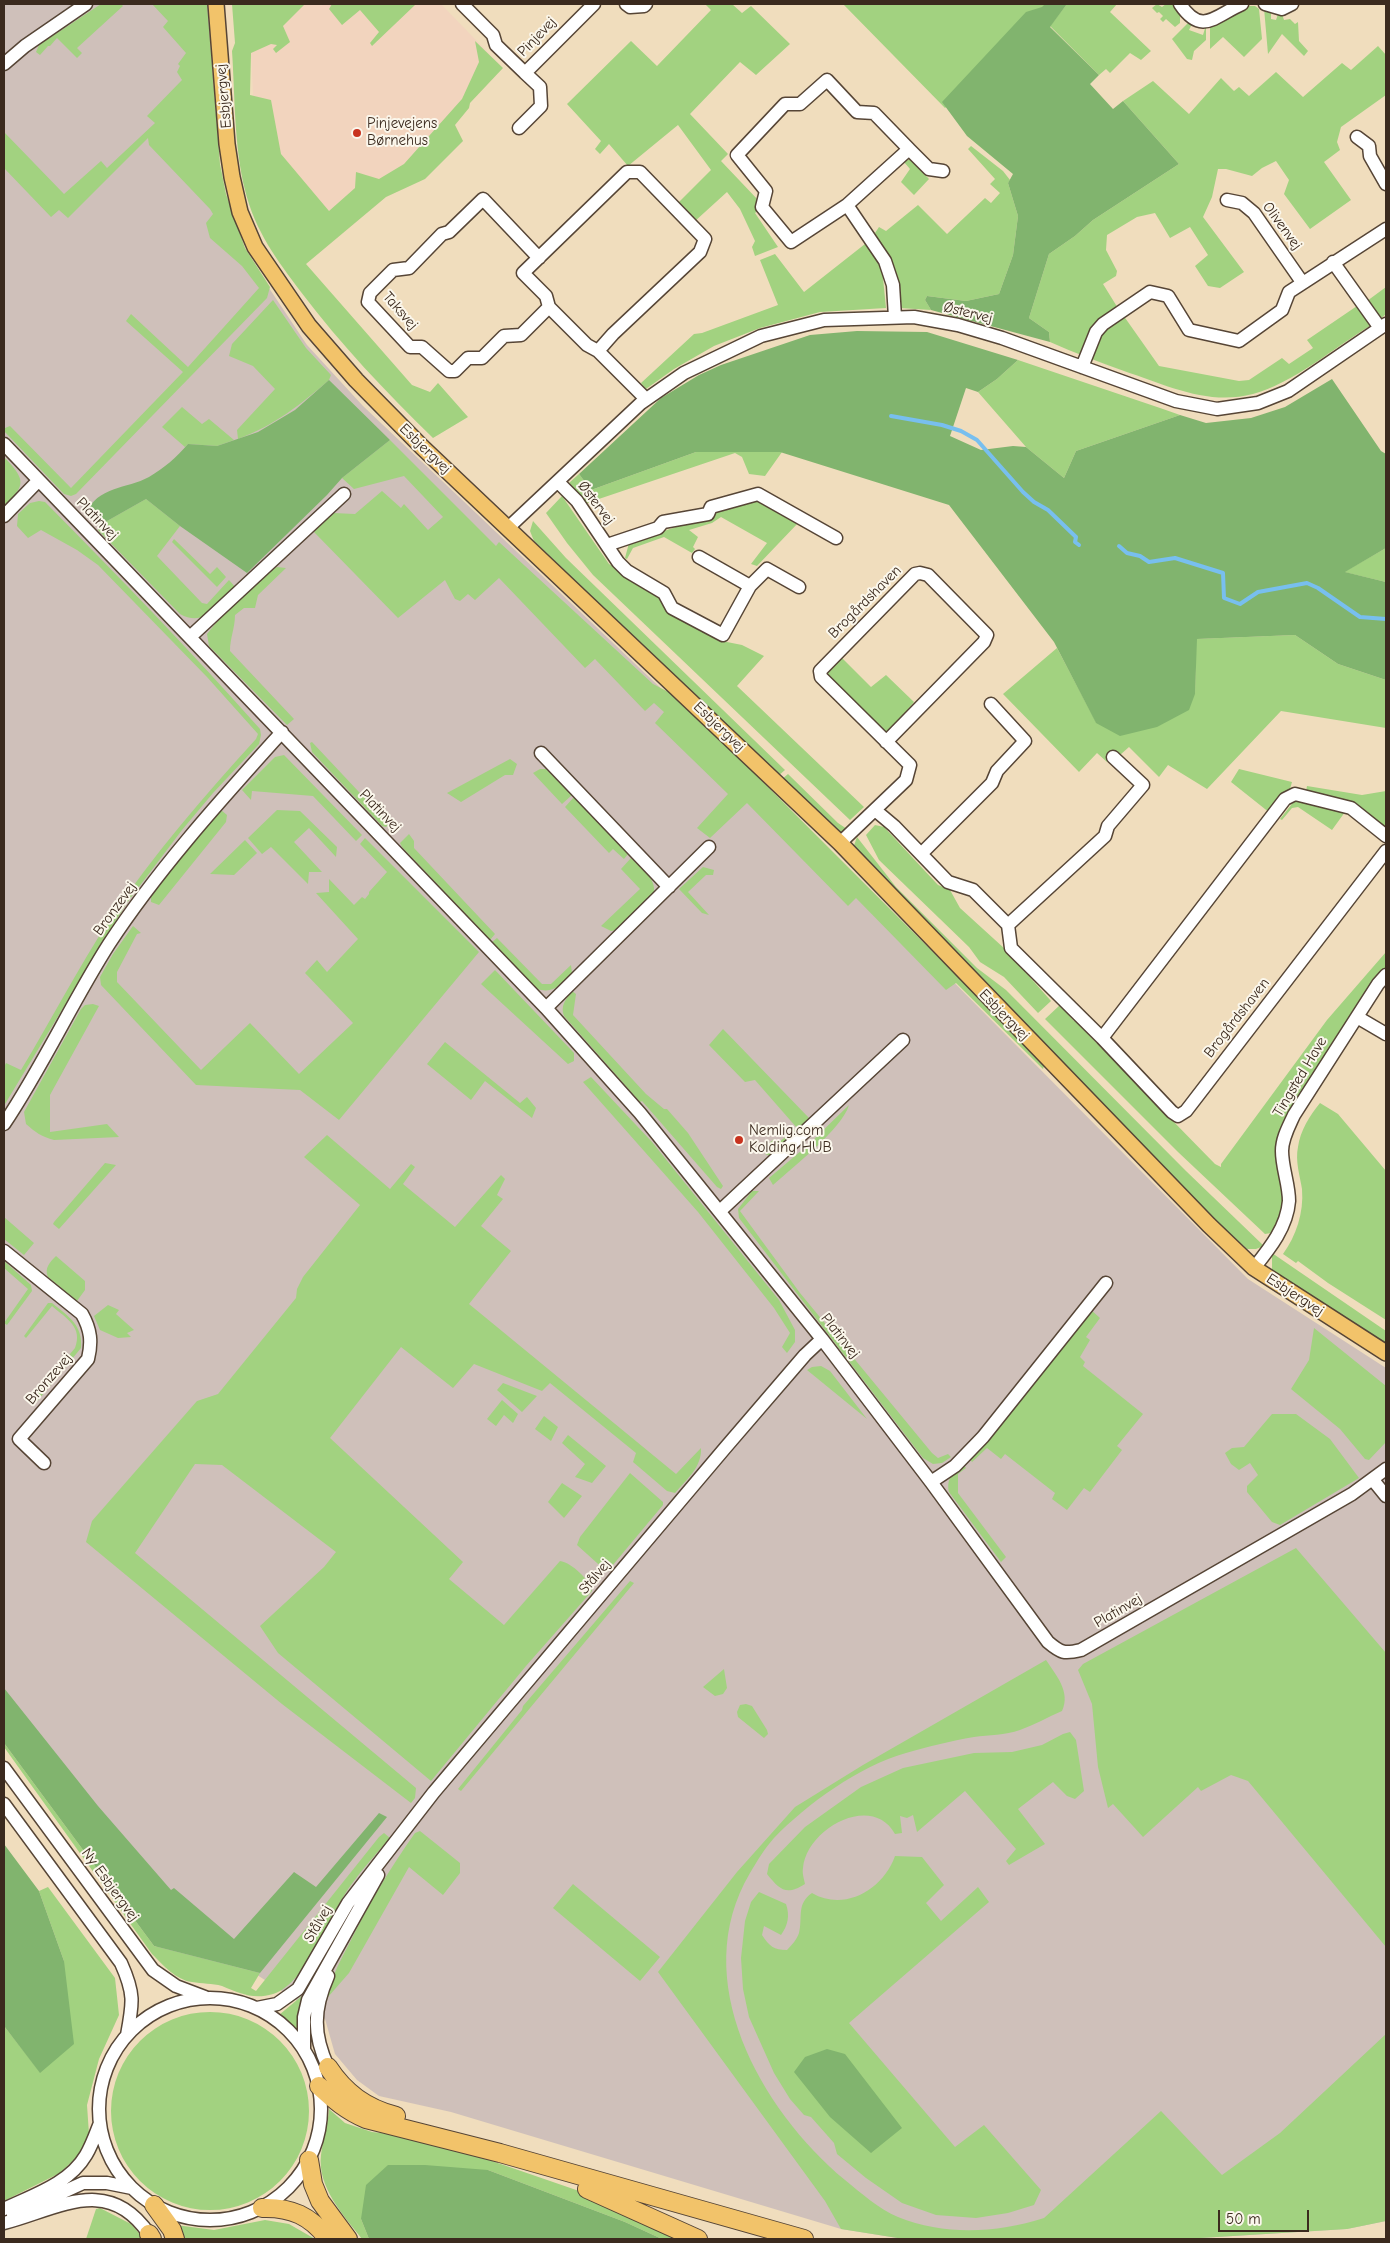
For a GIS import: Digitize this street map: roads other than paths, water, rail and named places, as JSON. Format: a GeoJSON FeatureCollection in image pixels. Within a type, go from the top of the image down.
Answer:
{"type":"FeatureCollection","features":[{"type":"Feature","properties":{"kind":"highway"},"geometry":{"type":"LineString","coordinates":[[328,2067],[339,2083],[350,2094],[380,2112],[536,2156],[610,2186]]}},
{"type":"Feature","properties":{"kind":"highway"},"geometry":{"type":"LineString","coordinates":[[319,2086],[349,2112],[366,2119],[500,2153],[610,2186],[804,2239]]}},
{"type":"Feature","properties":{"kind":"highway"},"geometry":{"type":"LineString","coordinates":[[500,2153],[698,2239]]}},
{"type":"Feature","properties":{"kind":"highway"},"geometry":{"type":"LineString","coordinates":[[310,2160],[313,2184],[320,2201],[348,2239]]}},
{"type":"Feature","properties":{"kind":"highway"},"geometry":{"type":"LineString","coordinates":[[154,2205],[172,2230],[175,2239]]}},
{"type":"Feature","properties":{"kind":"highway"},"geometry":{"type":"LineString","coordinates":[[262,2208],[279,2207],[296,2212],[311,2220],[328,2239]]}},
{"type":"Feature","properties":{"kind":"main road","name":"Esbjergvej"},"geometry":{"type":"LineString","coordinates":[[216,4],[227,144],[240,212],[256,247],[309,326],[356,380],[422,447],[509,527],[840,843],[1090,1104],[1254,1268],[1386,1353]]}},
{"type":"Feature","properties":{"kind":"street"},"geometry":{"type":"LineString","coordinates":[[4,64],[25,46],[86,4]]}},
{"type":"Feature","properties":{"kind":"street","name":"Pinjevej"},"geometry":{"type":"LineString","coordinates":[[462,4],[493,34],[496,45],[540,87],[541,106],[519,128]]}},
{"type":"Feature","properties":{"kind":"street","name":"Pinjevej"},"geometry":{"type":"LineString","coordinates":[[525,73],[594,4]]}},
{"type":"Feature","properties":{"kind":"street"},"geometry":{"type":"LineString","coordinates":[[626,4],[630,7],[644,6],[646,4]]}},
{"type":"Feature","properties":{"kind":"street"},"geometry":{"type":"LineString","coordinates":[[1180,4],[1190,16],[1204,22],[1216,19],[1242,4]]}},
{"type":"Feature","properties":{"kind":"street"},"geometry":{"type":"LineString","coordinates":[[1265,4],[1282,9],[1292,4]]}},
{"type":"Feature","properties":{"kind":"street"},"geometry":{"type":"LineString","coordinates":[[909,150],[847,205],[791,242],[762,206],[766,190],[737,155],[785,104],[800,104],[827,80],[857,112],[874,113],[929,169],[943,171]]}},
{"type":"Feature","properties":{"kind":"street"},"geometry":{"type":"LineString","coordinates":[[1357,137],[1369,146],[1370,156],[1386,184]]}},
{"type":"Feature","properties":{"kind":"street"},"geometry":{"type":"LineString","coordinates":[[598,351],[613,334],[700,252],[705,240],[640,172],[627,172],[523,273],[546,296],[549,307],[587,345],[598,351],[646,400]]}},
{"type":"Feature","properties":{"kind":"street","name":"Taksvej"},"geometry":{"type":"LineString","coordinates":[[538,258],[484,199],[450,232],[442,234],[408,268],[393,270],[370,293],[368,302],[410,346],[422,347],[449,372],[455,371],[468,358],[482,358],[504,336],[521,335],[549,307]]}},
{"type":"Feature","properties":{"kind":"street","name":"Olivenvej"},"geometry":{"type":"LineString","coordinates":[[1228,200],[1242,203],[1254,212],[1302,282]]}},
{"type":"Feature","properties":{"kind":"street"},"geometry":{"type":"LineString","coordinates":[[847,205],[885,261],[893,285],[895,317]]}},
{"type":"Feature","properties":{"kind":"street"},"geometry":{"type":"LineString","coordinates":[[1082,367],[1096,332],[1103,324],[1150,292],[1168,296],[1189,330],[1239,341],[1282,310],[1289,292],[1302,282],[1386,229]]}},
{"type":"Feature","properties":{"kind":"street"},"geometry":{"type":"LineString","coordinates":[[1333,262],[1383,326]]}},
{"type":"Feature","properties":{"kind":"street","name":"Østervej"},"geometry":{"type":"LineString","coordinates":[[509,527],[646,400],[684,373],[762,336],[824,320],[895,317],[958,325],[1002,338],[1176,401],[1217,409],[1258,403],[1288,391],[1383,326]]}},
{"type":"Feature","properties":{"kind":"street","name":"Platinvej"},"geometry":{"type":"LineString","coordinates":[[4,444],[546,1008],[640,1114],[822,1339],[932,1482],[1048,1642],[1059,1651],[1068,1653],[1081,1650],[1373,1480],[1386,1469]]}},
{"type":"Feature","properties":{"kind":"street"},"geometry":{"type":"LineString","coordinates":[[4,516],[38,481]]}},
{"type":"Feature","properties":{"kind":"street","name":"Østervej"},"geometry":{"type":"LineString","coordinates":[[558,482],[577,501],[618,562],[627,571],[664,592],[672,608],[723,635],[750,586],[768,569],[799,587]]}},
{"type":"Feature","properties":{"kind":"street"},"geometry":{"type":"LineString","coordinates":[[190,637],[344,494]]}},
{"type":"Feature","properties":{"kind":"street","name":"Østervej"},"geometry":{"type":"LineString","coordinates":[[607,545],[658,528],[663,522],[708,514],[711,507],[758,494],[836,538]]}},
{"type":"Feature","properties":{"kind":"street"},"geometry":{"type":"LineString","coordinates":[[699,557],[750,586]]}},
{"type":"Feature","properties":{"kind":"street","name":"Brogårdshaven"},"geometry":{"type":"LineString","coordinates":[[840,843],[906,780],[910,765],[886,742],[821,678],[820,671],[915,574],[920,573],[928,575],[987,635],[984,642],[886,742]]}},
{"type":"Feature","properties":{"kind":"street"},"geometry":{"type":"LineString","coordinates":[[921,854],[992,784],[998,771],[1025,740],[991,704]]}},
{"type":"Feature","properties":{"kind":"street","name":"Bronzevej"},"geometry":{"type":"LineString","coordinates":[[4,1124],[39,1069],[109,944],[205,818],[282,732]]}},
{"type":"Feature","properties":{"kind":"street"},"geometry":{"type":"LineString","coordinates":[[541,753],[669,887]]}},
{"type":"Feature","properties":{"kind":"street"},"geometry":{"type":"LineString","coordinates":[[875,810],[948,882],[973,890],[1008,925],[1105,836],[1108,826],[1143,785],[1113,757]]}},
{"type":"Feature","properties":{"kind":"street"},"geometry":{"type":"LineString","coordinates":[[1102,1038],[1286,799],[1294,794],[1351,808],[1386,836]]}},
{"type":"Feature","properties":{"kind":"street"},"geometry":{"type":"LineString","coordinates":[[546,1008],[710,847]]}},
{"type":"Feature","properties":{"kind":"street","name":"Brogårdshaven"},"geometry":{"type":"LineString","coordinates":[[1008,925],[1011,948],[1178,1116],[1186,1111],[1386,850]]}},
{"type":"Feature","properties":{"kind":"street","name":"Tingsted Have"},"geometry":{"type":"LineString","coordinates":[[1254,1268],[1275,1241],[1284,1221],[1288,1201],[1282,1150],[1285,1133],[1303,1100],[1378,984],[1386,975]]}},
{"type":"Feature","properties":{"kind":"street"},"geometry":{"type":"LineString","coordinates":[[1357,1017],[1386,1034]]}},
{"type":"Feature","properties":{"kind":"street"},"geometry":{"type":"LineString","coordinates":[[720,1211],[903,1040]]}},
{"type":"Feature","properties":{"kind":"street","name":"Bronzevej"},"geometry":{"type":"LineString","coordinates":[[4,1251],[82,1314],[90,1328],[91,1344],[88,1360],[20,1439],[44,1463]]}},
{"type":"Feature","properties":{"kind":"street"},"geometry":{"type":"LineString","coordinates":[[932,1482],[955,1466],[983,1437],[1106,1282]]}},
{"type":"Feature","properties":{"kind":"street","name":"Stålvej"},"geometry":{"type":"LineString","coordinates":[[257,2008],[277,2004],[298,1989],[348,1904],[438,1787],[804,1355],[822,1339]]}},
{"type":"Feature","properties":{"kind":"street"},"geometry":{"type":"LineString","coordinates":[[1373,1480],[1386,1496]]}},
{"type":"Feature","properties":{"kind":"street","name":"Ny Esbjergvej"},"geometry":{"type":"LineString","coordinates":[[4,1768],[153,1970],[176,1986],[209,1998]]}},
{"type":"Feature","properties":{"kind":"street"},"geometry":{"type":"LineString","coordinates":[[4,1804],[121,1963],[130,1984],[133,2001],[127,2035]]}},
{"type":"Feature","properties":{"kind":"street","name":"Stålvej"},"geometry":{"type":"LineString","coordinates":[[304,2050],[304,2017],[308,2000],[345,1931],[398,1840]]}},
{"type":"Feature","properties":{"kind":"street","name":"Stålvej"},"geometry":{"type":"LineString","coordinates":[[328,2067],[320,2048],[317,2013],[322,1991],[345,1931]]}},
{"type":"Feature","properties":{"kind":"street"},"geometry":{"type":"LineString","coordinates":[[209,1998],[226,1999],[257,2008],[284,2026],[304,2050],[313,2067],[322,2104],[321,2124],[310,2160],[290,2187],[262,2208],[232,2218],[208,2220],[184,2217],[154,2205],[132,2188],[110,2158],[100,2123],[100,2099],[104,2076],[114,2054],[127,2035],[156,2012],[173,2004],[209,1998]]}},
{"type":"Feature","properties":{"kind":"street"},"geometry":{"type":"LineString","coordinates":[[4,2209],[55,2185],[70,2174],[87,2153],[100,2123]]}},
{"type":"Feature","properties":{"kind":"street"},"geometry":{"type":"LineString","coordinates":[[4,2221],[61,2191],[83,2183],[107,2183],[132,2188]]}},
{"type":"Feature","properties":{"kind":"street"},"geometry":{"type":"LineString","coordinates":[[4,2221],[33,2216],[65,2202],[86,2199],[102,2200],[129,2212],[141,2221],[151,2237]]}},
{"type":"Feature","properties":{"kind":"waterway"},"geometry":{"type":"LineString","coordinates":[[891,416],[942,425],[961,431],[977,440],[1023,492],[1034,502],[1048,510],[1076,537],[1075,542],[1079,545]]}},
{"type":"Feature","properties":{"kind":"waterway"},"geometry":{"type":"LineString","coordinates":[[1119,546],[1127,553],[1140,556],[1149,562],[1175,558],[1223,573],[1224,598],[1240,604],[1258,592],[1307,583],[1318,588],[1360,617],[1386,619]]}},
{"type":"Feature","properties":{"kind":"place","name":"Pinjevejens Børnehus"},"geometry":{"type":"Point","coordinates":[357,133]}},
{"type":"Feature","properties":{"kind":"place","name":"Nemlig.com Kolding HUB"},"geometry":{"type":"Point","coordinates":[739,1140]}}]}
